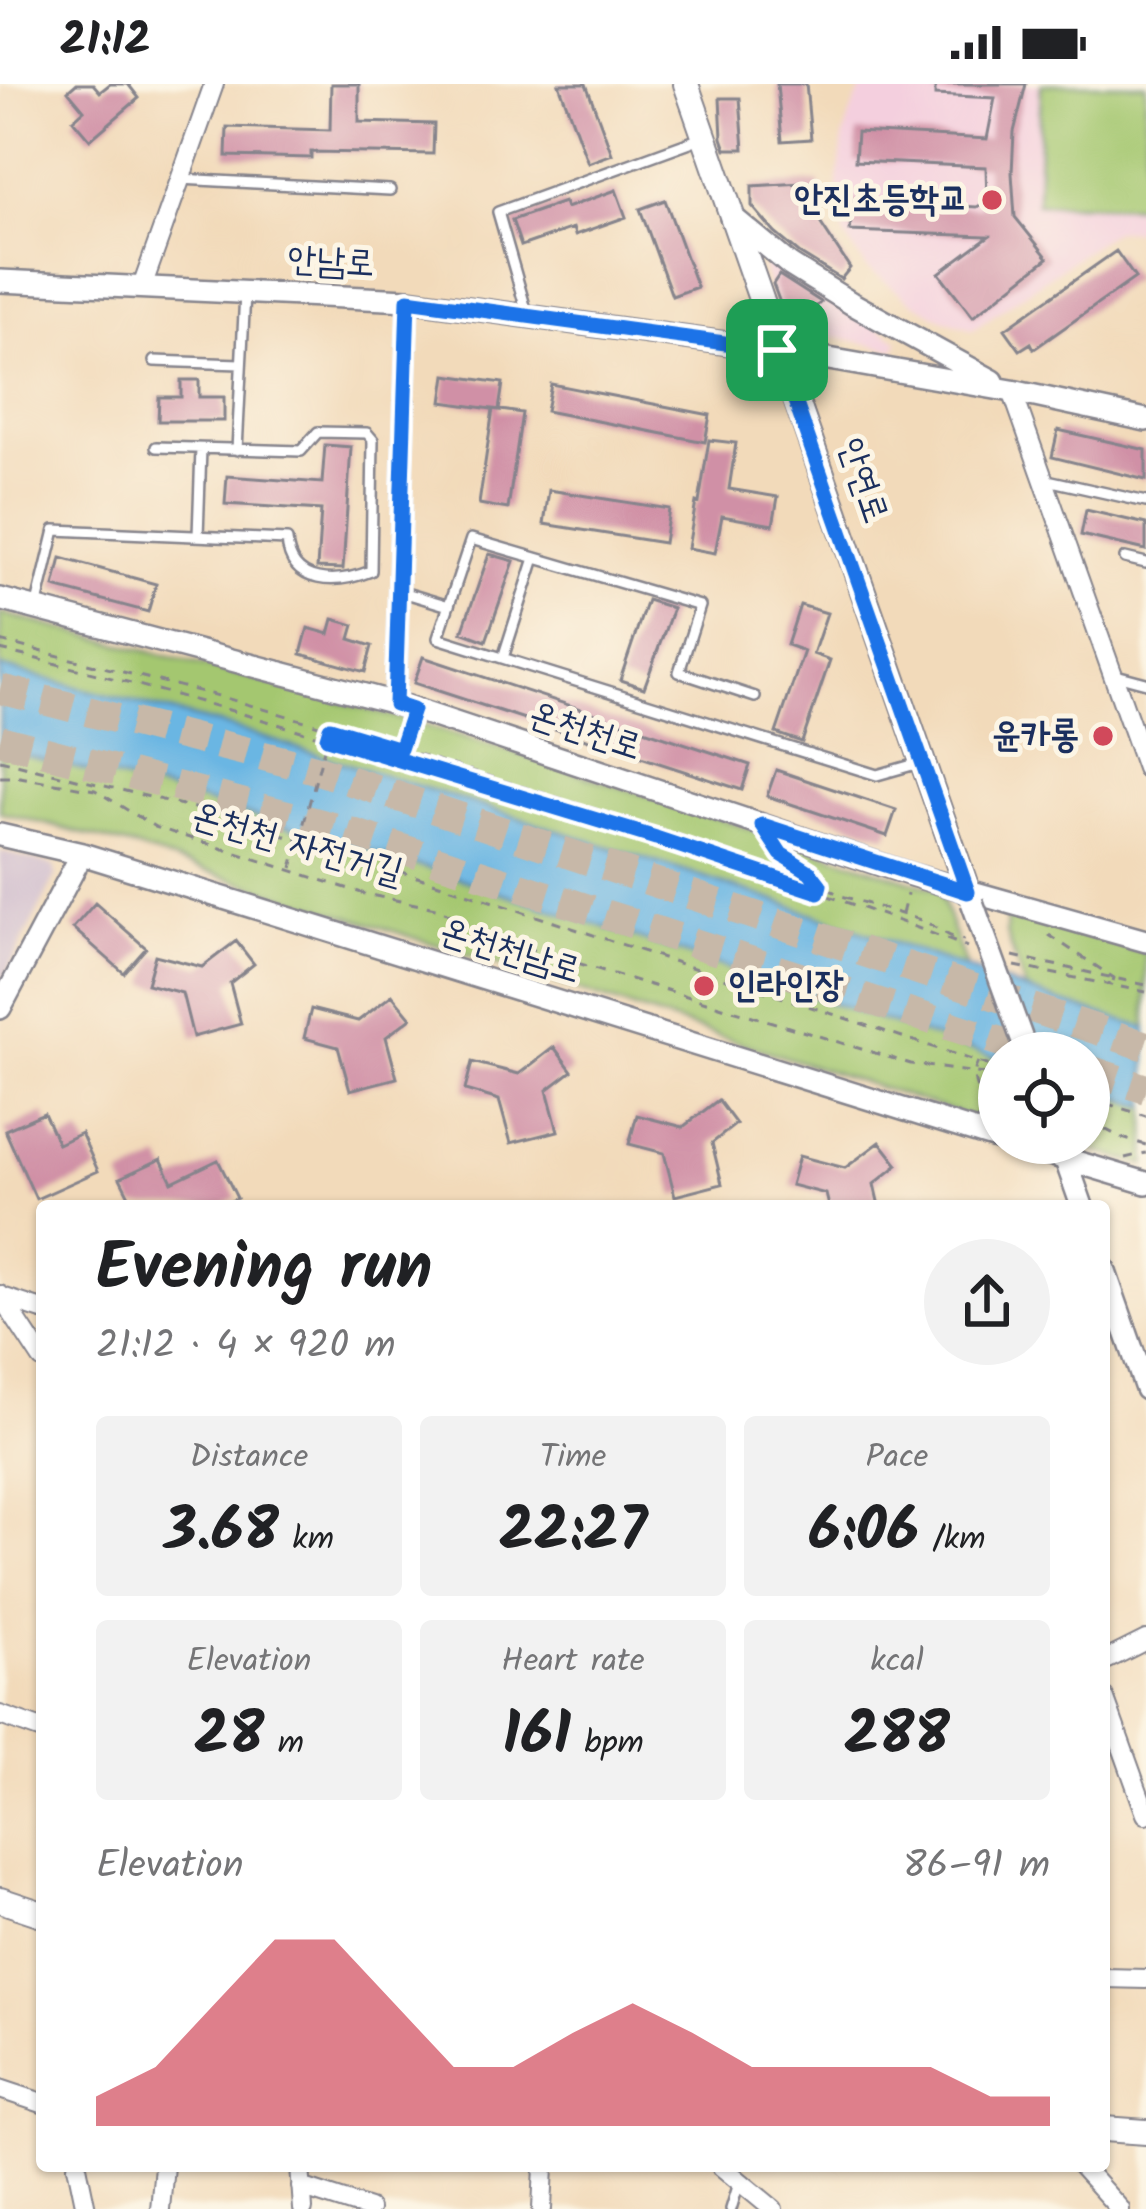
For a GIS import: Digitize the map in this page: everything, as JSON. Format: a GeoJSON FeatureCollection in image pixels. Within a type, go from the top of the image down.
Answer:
{"type":"FeatureCollection","features":[{"type":"Feature","properties":{"kind":"main road","name":"안연로"},"geometry":{"type":"LineString","coordinates":[[686,84],[970,897]]}},
{"type":"Feature","properties":{"kind":"main road"},"geometry":{"type":"LineString","coordinates":[[0,1900],[36,1912]]}},
{"type":"Feature","properties":{"kind":"main road"},"geometry":{"type":"LineString","coordinates":[[1110,2129],[1146,2132]]}},
{"type":"Feature","properties":{"kind":"street"},"geometry":{"type":"LineString","coordinates":[[142,287],[214,84]]}},
{"type":"Feature","properties":{"kind":"street","name":"안남로"},"geometry":{"type":"LineString","coordinates":[[730,216],[790,266],[1012,391]]}},
{"type":"Feature","properties":{"kind":"street","name":"안남로"},"geometry":{"type":"LineString","coordinates":[[0,281],[408,300],[777,350],[1146,420]]}},
{"type":"Feature","properties":{"kind":"street"},"geometry":{"type":"LineString","coordinates":[[404,706],[399,591],[408,300]]}},
{"type":"Feature","properties":{"kind":"street"},"geometry":{"type":"LineString","coordinates":[[1012,391],[1144,760]]}},
{"type":"Feature","properties":{"kind":"street","name":"온천천로"},"geometry":{"type":"LineString","coordinates":[[0,599],[404,706],[970,897],[1146,941]]}},
{"type":"Feature","properties":{"kind":"street","name":"온천천남로"},"geometry":{"type":"LineString","coordinates":[[0,835],[82,854],[978,1131]]}},
{"type":"Feature","properties":{"kind":"street"},"geometry":{"type":"LineString","coordinates":[[0,1008],[82,854]]}},
{"type":"Feature","properties":{"kind":"street"},"geometry":{"type":"LineString","coordinates":[[970,897],[1019,1032]]}},
{"type":"Feature","properties":{"kind":"street"},"geometry":{"type":"LineString","coordinates":[[1067,1164],[1080,1200]]}},
{"type":"Feature","properties":{"kind":"street"},"geometry":{"type":"LineString","coordinates":[[1096,1164],[1146,1183]]}},
{"type":"Feature","properties":{"kind":"street"},"geometry":{"type":"LineString","coordinates":[[1110,1286],[1146,1389]]}},
{"type":"Feature","properties":{"kind":"street"},"geometry":{"type":"LineString","coordinates":[[1,1298],[36,1308]]}},
{"type":"Feature","properties":{"kind":"street"},"geometry":{"type":"LineString","coordinates":[[1,1298],[36,1350]]}},
{"type":"Feature","properties":{"kind":"street"},"geometry":{"type":"LineString","coordinates":[[1110,1658],[1146,1640]]}},
{"type":"Feature","properties":{"kind":"street"},"geometry":{"type":"LineString","coordinates":[[1110,1714],[1146,1814]]}},
{"type":"Feature","properties":{"kind":"street"},"geometry":{"type":"LineString","coordinates":[[0,1715],[36,1728]]}},
{"type":"Feature","properties":{"kind":"street"},"geometry":{"type":"LineString","coordinates":[[1110,1978],[1146,1979]]}},
{"type":"Feature","properties":{"kind":"street"},"geometry":{"type":"LineString","coordinates":[[0,2089],[36,2101]]}},
{"type":"Feature","properties":{"kind":"street"},"geometry":{"type":"LineString","coordinates":[[78,2172],[86,2209]]}},
{"type":"Feature","properties":{"kind":"street"},"geometry":{"type":"LineString","coordinates":[[160,2209],[163,2172]]}},
{"type":"Feature","properties":{"kind":"street"},"geometry":{"type":"LineString","coordinates":[[300,2172],[303,2209]]}},
{"type":"Feature","properties":{"kind":"street"},"geometry":{"type":"LineString","coordinates":[[542,2209],[544,2172]]}},
{"type":"Feature","properties":{"kind":"street"},"geometry":{"type":"LineString","coordinates":[[728,2172],[773,2209]]}},
{"type":"Feature","properties":{"kind":"street"},"geometry":{"type":"LineString","coordinates":[[1087,2172],[1120,2209]]}},
{"type":"Feature","properties":{"kind":"street"},"geometry":{"type":"LineString","coordinates":[[301,2187],[369,2209]]}},
{"type":"Feature","properties":{"kind":"lane"},"geometry":{"type":"LineString","coordinates":[[528,316],[498,212],[704,137]]}},
{"type":"Feature","properties":{"kind":"lane"},"geometry":{"type":"LineString","coordinates":[[180,179],[390,190]]}},
{"type":"Feature","properties":{"kind":"lane"},"geometry":{"type":"LineString","coordinates":[[237,450],[244,292]]}},
{"type":"Feature","properties":{"kind":"lane"},"geometry":{"type":"LineString","coordinates":[[154,361],[240,364]]}},
{"type":"Feature","properties":{"kind":"lane"},"geometry":{"type":"LineString","coordinates":[[36,608],[55,530],[287,540],[291,558],[317,580],[349,580],[371,571],[374,440],[370,435],[318,432],[302,451],[155,447]]}},
{"type":"Feature","properties":{"kind":"lane"},"geometry":{"type":"LineString","coordinates":[[198,536],[201,448]]}},
{"type":"Feature","properties":{"kind":"lane"},"geometry":{"type":"LineString","coordinates":[[1043,479],[1146,502]]}},
{"type":"Feature","properties":{"kind":"lane"},"geometry":{"type":"LineString","coordinates":[[755,697],[679,672],[700,606],[471,538],[438,638],[877,775],[923,762]]}},
{"type":"Feature","properties":{"kind":"lane"},"geometry":{"type":"LineString","coordinates":[[503,658],[535,557]]}},
{"type":"Feature","properties":{"kind":"lane"},"geometry":{"type":"LineString","coordinates":[[1125,557],[1146,563]]}},
{"type":"Feature","properties":{"kind":"lane"},"geometry":{"type":"LineString","coordinates":[[399,591],[449,606]]}},
{"type":"Feature","properties":{"kind":"lane"},"geometry":{"type":"LineString","coordinates":[[1113,674],[1146,683]]}},
{"type":"Feature","properties":{"kind":"lane"},"geometry":{"type":"LineString","coordinates":[[730,2209],[739,2182]]}},
{"type":"Feature","properties":{"kind":"path"},"geometry":{"type":"LineString","coordinates":[[0,640],[330,728],[681,836],[924,921],[969,942]]}},
{"type":"Feature","properties":{"kind":"path"},"geometry":{"type":"LineString","coordinates":[[0,650],[327,738],[656,838],[983,953]]}},
{"type":"Feature","properties":{"kind":"path"},"geometry":{"type":"LineString","coordinates":[[396,759],[404,706]]}},
{"type":"Feature","properties":{"kind":"path"},"geometry":{"type":"LineString","coordinates":[[291,871],[330,728]]}},
{"type":"Feature","properties":{"kind":"path"},"geometry":{"type":"LineString","coordinates":[[0,760],[198,809],[978,1062],[973,1072],[978,1090]]}},
{"type":"Feature","properties":{"kind":"path","name":"온천천 자전거길"},"geometry":{"type":"LineString","coordinates":[[0,777],[95,790],[155,827],[365,894],[436,908],[508,942],[911,1064],[978,1073]]}},
{"type":"Feature","properties":{"kind":"path"},"geometry":{"type":"LineString","coordinates":[[762,825],[781,854],[810,872],[820,885]]}},
{"type":"Feature","properties":{"kind":"path"},"geometry":{"type":"LineString","coordinates":[[818,892],[820,885]]}},
{"type":"Feature","properties":{"kind":"path"},"geometry":{"type":"LineString","coordinates":[[1037,912],[1049,935],[1113,981]]}},
{"type":"Feature","properties":{"kind":"path"},"geometry":{"type":"LineString","coordinates":[[900,921],[902,914]]}},
{"type":"Feature","properties":{"kind":"path"},"geometry":{"type":"LineString","coordinates":[[1005,953],[1146,992]]}},
{"type":"Feature","properties":{"kind":"path"},"geometry":{"type":"LineString","coordinates":[[1002,961],[1022,969],[1146,985]]}},
{"type":"Feature","properties":{"kind":"path"},"geometry":{"type":"LineString","coordinates":[[1110,1105],[1146,1116]]}},
{"type":"Feature","properties":{"kind":"path"},"geometry":{"type":"LineString","coordinates":[[1110,1132],[1146,1145]]}},
{"type":"Feature","properties":{"kind":"path"},"geometry":{"type":"LineString","coordinates":[[1122,1163],[1130,1155],[1146,1154]]}},
{"type":"Feature","properties":{"kind":"shaded area","name":"안진초등학교"},"geometry":{"type":"Polygon","coordinates":[[[864,84],[1146,84],[1146,231],[1115,230],[973,330],[942,319],[866,267],[844,235],[837,186],[843,139],[864,84]]]}},
{"type":"Feature","properties":{"kind":"shaded area"},"geometry":{"type":"Polygon","coordinates":[[[771,260],[899,341],[895,350],[801,329],[778,313],[763,267],[771,260]]]}},
{"type":"Feature","properties":{"kind":"shaded area"},"geometry":{"type":"Polygon","coordinates":[[[0,851],[54,866],[56,876],[0,985],[0,851]]]}},
{"type":"Feature","properties":{"kind":"green space"},"geometry":{"type":"Polygon","coordinates":[[[1041,84],[1146,84],[1145,206],[1037,203],[1041,84]]]}},
{"type":"Feature","properties":{"kind":"green space"},"geometry":{"type":"Polygon","coordinates":[[[0,613],[485,743],[939,890],[988,1032],[978,1032],[978,1119],[126,845],[0,812],[0,613]]]}},
{"type":"Feature","properties":{"kind":"green space"},"geometry":{"type":"Polygon","coordinates":[[[1015,913],[1146,953],[1146,1165],[1110,1155],[1110,1032],[1041,1032],[1006,933],[1007,915],[1015,913]]]}},
{"type":"Feature","properties":{"kind":"water"},"geometry":{"type":"Polygon","coordinates":[[[0,667],[229,727],[788,905],[1146,1028],[1146,1107],[1110,1096],[1110,1032],[978,1032],[978,1052],[440,872],[183,795],[0,749],[0,667]]]}},
{"type":"Feature","properties":{"kind":"building"},"geometry":{"type":"Polygon","coordinates":[[[76,84],[93,84],[100,92],[110,84],[128,84],[139,98],[90,140],[73,120],[84,110],[68,91],[76,84]]]}},
{"type":"Feature","properties":{"kind":"building"},"geometry":{"type":"Polygon","coordinates":[[[331,84],[359,84],[359,122],[434,124],[433,154],[226,156],[227,127],[330,130],[331,84]]]}},
{"type":"Feature","properties":{"kind":"building"},"geometry":{"type":"Polygon","coordinates":[[[559,84],[586,84],[612,154],[588,163],[559,84]]]}},
{"type":"Feature","properties":{"kind":"building"},"geometry":{"type":"Polygon","coordinates":[[[777,84],[806,84],[811,139],[782,141],[777,84]]]}},
{"type":"Feature","properties":{"kind":"building"},"geometry":{"type":"Polygon","coordinates":[[[935,84],[1026,84],[1014,132],[1015,217],[1048,258],[973,317],[939,273],[989,236],[850,231],[852,200],[977,207],[987,201],[986,167],[855,161],[857,132],[987,139],[995,98],[935,95],[935,84]]]}},
{"type":"Feature","properties":{"kind":"building"},"geometry":{"type":"Polygon","coordinates":[[[720,98],[740,98],[744,149],[726,149],[720,98]]]}},
{"type":"Feature","properties":{"kind":"building"},"geometry":{"type":"Polygon","coordinates":[[[819,182],[821,224],[850,268],[841,279],[799,253],[752,206],[752,186],[819,182]]]}},
{"type":"Feature","properties":{"kind":"building"},"geometry":{"type":"Polygon","coordinates":[[[616,190],[626,217],[575,235],[573,228],[521,246],[512,220],[616,190]]]}},
{"type":"Feature","properties":{"kind":"building"},"geometry":{"type":"Polygon","coordinates":[[[665,200],[697,287],[672,296],[640,209],[665,200]]]}},
{"type":"Feature","properties":{"kind":"building"},"geometry":{"type":"Polygon","coordinates":[[[1116,251],[1135,278],[1034,349],[1031,343],[1020,350],[1005,329],[1116,251]]]}},
{"type":"Feature","properties":{"kind":"building"},"geometry":{"type":"Polygon","coordinates":[[[779,275],[821,302],[802,320],[784,314],[773,284],[779,275]]]}},
{"type":"Feature","properties":{"kind":"building"},"geometry":{"type":"Polygon","coordinates":[[[446,375],[503,383],[499,410],[442,402],[446,375]]]}},
{"type":"Feature","properties":{"kind":"building"},"geometry":{"type":"Polygon","coordinates":[[[181,380],[199,380],[199,397],[224,397],[224,421],[158,421],[159,397],[181,397],[181,380]]]}},
{"type":"Feature","properties":{"kind":"building"},"geometry":{"type":"Polygon","coordinates":[[[551,384],[710,415],[705,442],[546,411],[551,384]]]}},
{"type":"Feature","properties":{"kind":"building"},"geometry":{"type":"Polygon","coordinates":[[[493,409],[522,413],[508,509],[479,504],[493,409]]]}},
{"type":"Feature","properties":{"kind":"building"},"geometry":{"type":"Polygon","coordinates":[[[1058,430],[1146,450],[1146,480],[1052,457],[1058,430]]]}},
{"type":"Feature","properties":{"kind":"building"},"geometry":{"type":"Polygon","coordinates":[[[709,440],[736,443],[729,489],[778,497],[773,525],[722,516],[715,553],[688,548],[709,440]]]}},
{"type":"Feature","properties":{"kind":"building"},"geometry":{"type":"Polygon","coordinates":[[[325,445],[351,447],[343,569],[317,568],[321,510],[225,504],[227,476],[322,483],[325,445]]]}},
{"type":"Feature","properties":{"kind":"building"},"geometry":{"type":"Polygon","coordinates":[[[549,490],[669,509],[664,543],[544,524],[549,490]]]}},
{"type":"Feature","properties":{"kind":"building"},"geometry":{"type":"Polygon","coordinates":[[[1086,510],[1146,524],[1146,550],[1081,535],[1086,510]]]}},
{"type":"Feature","properties":{"kind":"building"},"geometry":{"type":"Polygon","coordinates":[[[489,554],[514,561],[486,641],[462,632],[489,554]]]}},
{"type":"Feature","properties":{"kind":"building"},"geometry":{"type":"Polygon","coordinates":[[[61,558],[156,584],[148,612],[54,587],[61,558]]]}},
{"type":"Feature","properties":{"kind":"building"},"geometry":{"type":"Polygon","coordinates":[[[647,600],[673,608],[644,688],[620,680],[647,600]]]}},
{"type":"Feature","properties":{"kind":"building"},"geometry":{"type":"Polygon","coordinates":[[[800,605],[827,613],[813,654],[830,660],[802,742],[776,733],[804,651],[787,645],[800,605]]]}},
{"type":"Feature","properties":{"kind":"building"},"geometry":{"type":"Polygon","coordinates":[[[333,619],[354,625],[350,639],[372,646],[365,672],[301,654],[308,628],[329,634],[333,619]]]}},
{"type":"Feature","properties":{"kind":"building"},"geometry":{"type":"Polygon","coordinates":[[[423,657],[750,765],[742,790],[414,683],[423,657]]]}},
{"type":"Feature","properties":{"kind":"building"},"geometry":{"type":"Polygon","coordinates":[[[776,770],[896,810],[887,836],[767,796],[776,770]]]}},
{"type":"Feature","properties":{"kind":"building"},"geometry":{"type":"Polygon","coordinates":[[[95,903],[146,948],[124,973],[73,928],[95,903]]]}},
{"type":"Feature","properties":{"kind":"building"},"geometry":{"type":"Polygon","coordinates":[[[236,941],[254,964],[230,983],[241,1024],[193,1037],[182,993],[147,984],[155,955],[202,967],[236,941]]]}},
{"type":"Feature","properties":{"kind":"building"},"geometry":{"type":"Polygon","coordinates":[[[392,995],[411,1018],[386,1037],[397,1078],[350,1090],[338,1047],[304,1038],[311,1009],[358,1021],[392,995]]]}},
{"type":"Feature","properties":{"kind":"building"},"geometry":{"type":"Polygon","coordinates":[[[554,1047],[572,1071],[547,1090],[558,1131],[511,1143],[499,1100],[465,1090],[472,1062],[519,1074],[554,1047]]]}},
{"type":"Feature","properties":{"kind":"building"},"geometry":{"type":"Polygon","coordinates":[[[718,1100],[736,1124],[712,1143],[722,1184],[675,1196],[664,1153],[629,1144],[637,1115],[683,1127],[718,1100]]]}},
{"type":"Feature","properties":{"kind":"building"},"geometry":{"type":"Polygon","coordinates":[[[44,1113],[58,1144],[81,1133],[98,1171],[36,1199],[5,1130],[44,1113]]]}},
{"type":"Feature","properties":{"kind":"building"},"geometry":{"type":"Polygon","coordinates":[[[880,1142],[898,1165],[874,1184],[878,1200],[828,1200],[826,1194],[791,1185],[799,1156],[845,1168],[880,1142]]]}},
{"type":"Feature","properties":{"kind":"building"},"geometry":{"type":"Polygon","coordinates":[[[161,1159],[172,1182],[218,1160],[237,1198],[131,1200],[120,1178],[161,1159]]]}},
{"type":"Feature","properties":{"kind":"tunnel"},"geometry":{"type":"LineString","coordinates":[[0,689],[315,769],[1146,1046]]}},
{"type":"Feature","properties":{"kind":"tunnel"},"geometry":{"type":"LineString","coordinates":[[0,740],[337,828],[978,1035]]}},
{"type":"Feature","properties":{"kind":"tunnel"},"geometry":{"type":"LineString","coordinates":[[1110,1077],[1146,1089]]}},
{"type":"Feature","properties":{"kind":"place","name":"안진초등학교"},"geometry":{"type":"Point","coordinates":[992,200]}},
{"type":"Feature","properties":{"kind":"place","name":"윤카롱"},"geometry":{"type":"Point","coordinates":[1103,736]}},
{"type":"Feature","properties":{"kind":"place","name":"인라인장"},"geometry":{"type":"Point","coordinates":[704,986]}},
{"type":"Feature","properties":{"kind":"route"},"geometry":{"type":"LineString","coordinates":[[408,300],[777,350],[968,892],[762,825],[781,854],[810,872],[820,885],[818,892],[327,738],[330,728],[400,749],[413,710],[395,704],[408,300]]}}]}
